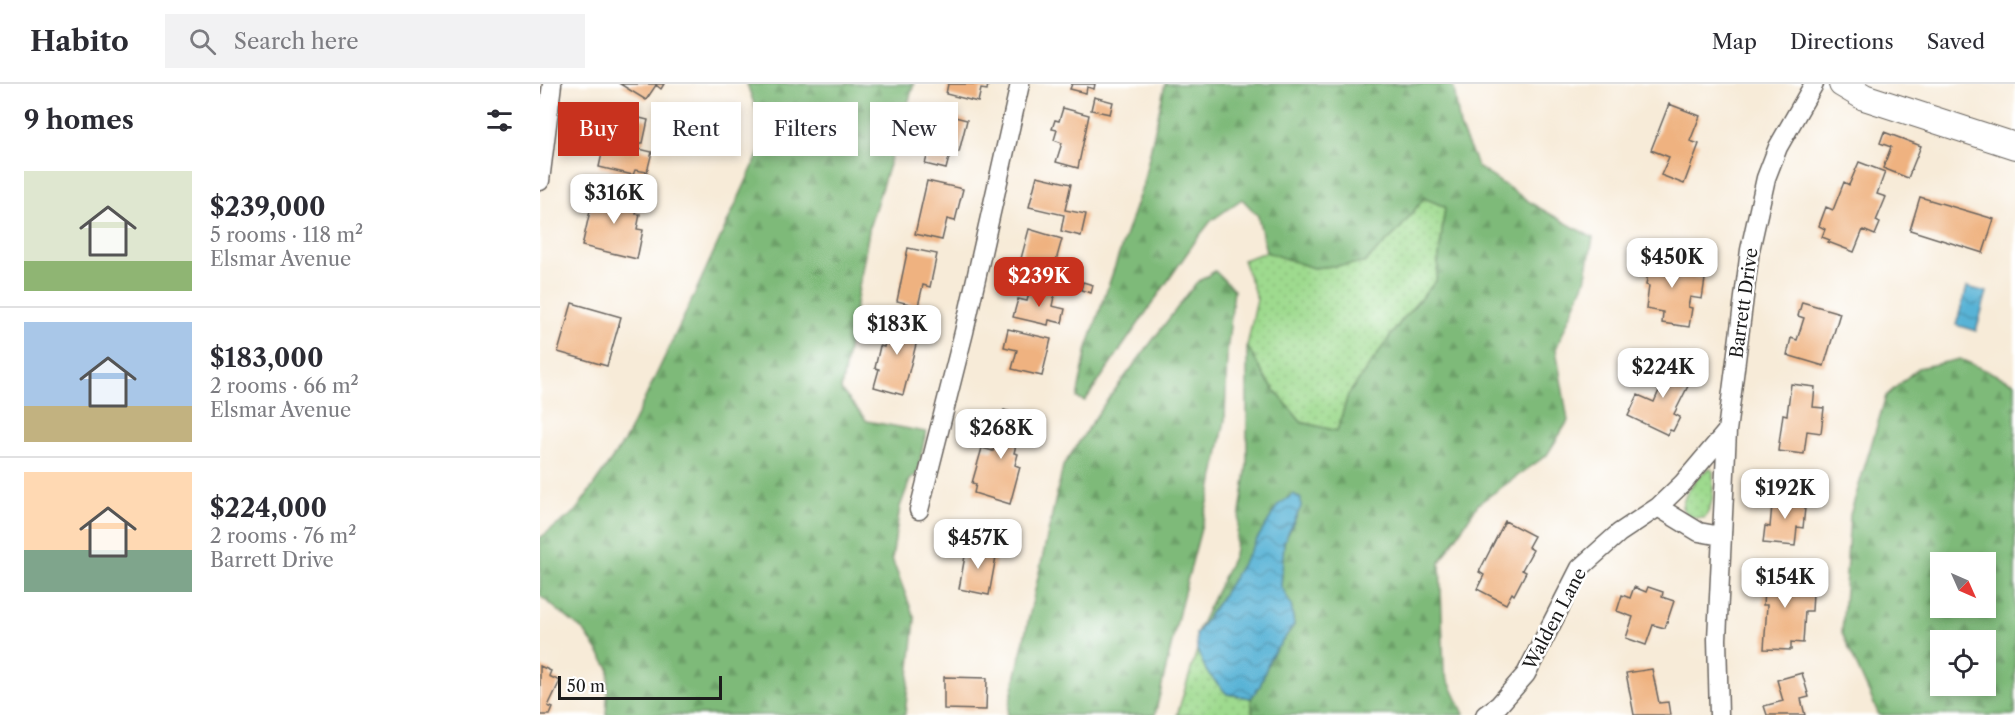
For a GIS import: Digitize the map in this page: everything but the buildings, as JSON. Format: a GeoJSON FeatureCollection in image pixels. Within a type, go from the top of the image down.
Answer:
{"type":"FeatureCollection","features":[{"type":"Feature","properties":{"kind":"street"},"geometry":{"type":"LineString","coordinates":[[541,174],[552,84]]}},
{"type":"Feature","properties":{"kind":"street"},"geometry":{"type":"LineString","coordinates":[[919,510],[964,332],[1020,84]]}},
{"type":"Feature","properties":{"kind":"street","name":"Barrett Drive"},"geometry":{"type":"LineString","coordinates":[[1719,715],[1717,639],[1726,431],[1750,250],[1766,178],[1778,147],[1814,84]]}},
{"type":"Feature","properties":{"kind":"street"},"geometry":{"type":"LineString","coordinates":[[1842,84],[1864,97],[2015,146]]}},
{"type":"Feature","properties":{"kind":"street","name":"Walden Lane"},"geometry":{"type":"LineString","coordinates":[[1485,715],[1499,705],[1526,674],[1580,568],[1619,533],[1658,507],[1683,483],[1726,431]]}},
{"type":"Feature","properties":{"kind":"street"},"geometry":{"type":"LineString","coordinates":[[1658,507],[1698,532],[1721,536]]}},
{"type":"Feature","properties":{"kind":"green space"},"geometry":{"type":"Polygon","coordinates":[[[747,84],[914,84],[908,102],[870,102],[870,156],[892,156],[870,225],[841,390],[867,421],[926,432],[917,474],[910,480],[900,507],[892,559],[915,619],[905,715],[606,715],[609,668],[585,632],[540,596],[540,538],[575,512],[625,440],[758,156],[858,156],[858,102],[753,102],[747,84]]]}},
{"type":"Feature","properties":{"kind":"green space"},"geometry":{"type":"Polygon","coordinates":[[[1165,84],[1448,84],[1454,88],[1460,127],[1478,167],[1536,206],[1593,238],[1585,281],[1556,349],[1568,421],[1547,455],[1478,504],[1440,562],[1444,671],[1463,715],[1253,715],[1251,698],[1260,686],[1270,658],[1294,625],[1291,605],[1281,586],[1284,542],[1301,507],[1221,598],[1196,634],[1234,555],[1247,464],[1247,346],[1266,379],[1301,422],[1337,431],[1348,395],[1402,320],[1436,281],[1445,207],[1424,198],[1399,230],[1364,263],[1313,268],[1266,252],[1258,216],[1242,199],[1211,221],[1085,401],[1077,398],[1087,348],[1143,184],[1165,84]]]}},
{"type":"Feature","properties":{"kind":"green space"},"geometry":{"type":"Polygon","coordinates":[[[1424,197],[1445,207],[1436,281],[1402,320],[1348,395],[1337,431],[1301,422],[1266,379],[1247,346],[1257,299],[1243,260],[1266,252],[1313,268],[1364,263],[1399,230],[1424,197]]]}},
{"type":"Feature","properties":{"kind":"green space"},"geometry":{"type":"Polygon","coordinates":[[[1215,271],[1234,290],[1227,353],[1225,420],[1211,491],[1155,715],[1007,715],[1063,466],[1105,403],[1196,283],[1215,271]]]}},
{"type":"Feature","properties":{"kind":"green space"},"geometry":{"type":"Polygon","coordinates":[[[1960,359],[2015,383],[2015,715],[1879,715],[1842,633],[1850,515],[1886,396],[1918,368],[1960,359]]]}},
{"type":"Feature","properties":{"kind":"green space"},"geometry":{"type":"Polygon","coordinates":[[[1710,468],[1713,471],[1713,496],[1708,513],[1704,518],[1688,517],[1682,507],[1686,496],[1696,479],[1710,468]]]}},
{"type":"Feature","properties":{"kind":"green space"},"geometry":{"type":"Polygon","coordinates":[[[1197,650],[1207,672],[1227,694],[1251,698],[1253,715],[1177,715],[1197,650]]]}},
{"type":"Feature","properties":{"kind":"water"},"geometry":{"type":"Polygon","coordinates":[[[1967,287],[1987,292],[1976,331],[1956,325],[1967,287]]]}},
{"type":"Feature","properties":{"kind":"water"},"geometry":{"type":"Polygon","coordinates":[[[1294,494],[1301,499],[1301,507],[1284,542],[1281,586],[1291,605],[1294,625],[1270,658],[1260,686],[1251,698],[1227,694],[1207,672],[1197,650],[1196,634],[1278,505],[1294,494]]]}}]}
